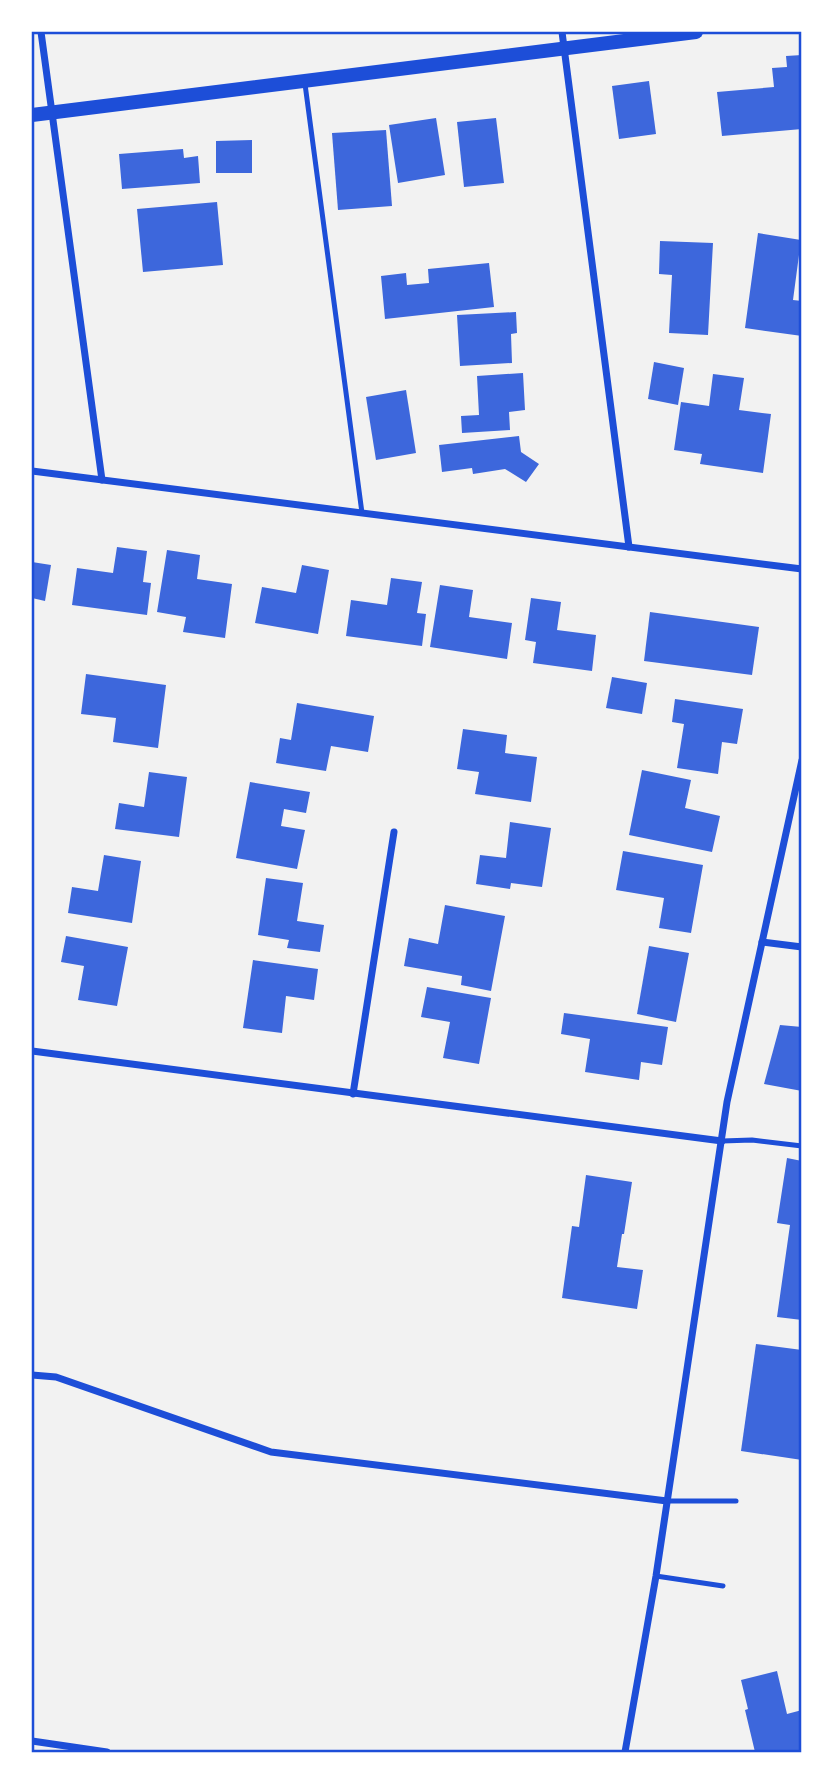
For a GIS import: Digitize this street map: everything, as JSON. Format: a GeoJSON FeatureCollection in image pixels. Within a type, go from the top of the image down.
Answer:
{"type":"FeatureCollection","features":[{"type":"Feature","properties":{"kind":"main road"},"geometry":{"type":"LineString","coordinates":[[32,115],[696,32]]}},
{"type":"Feature","properties":{"kind":"street"},"geometry":{"type":"LineString","coordinates":[[41,32],[102,480]]}},
{"type":"Feature","properties":{"kind":"street"},"geometry":{"type":"LineString","coordinates":[[562,32],[629,547]]}},
{"type":"Feature","properties":{"kind":"street"},"geometry":{"type":"LineString","coordinates":[[32,471],[802,569]]}},
{"type":"Feature","properties":{"kind":"street"},"geometry":{"type":"LineString","coordinates":[[625,1752],[656,1576],[727,1102],[802,760]]}},
{"type":"Feature","properties":{"kind":"street"},"geometry":{"type":"LineString","coordinates":[[353,1094],[394,832]]}},
{"type":"Feature","properties":{"kind":"street"},"geometry":{"type":"LineString","coordinates":[[762,942],[802,947]]}},
{"type":"Feature","properties":{"kind":"street"},"geometry":{"type":"LineString","coordinates":[[32,1051],[722,1141]]}},
{"type":"Feature","properties":{"kind":"street"},"geometry":{"type":"LineString","coordinates":[[32,1374],[56,1377],[271,1452],[667,1502]]}},
{"type":"Feature","properties":{"kind":"street"},"geometry":{"type":"LineString","coordinates":[[32,1741],[107,1752]]}},
{"type":"Feature","properties":{"kind":"lane"},"geometry":{"type":"LineString","coordinates":[[305,81],[362,513]]}},
{"type":"Feature","properties":{"kind":"lane"},"geometry":{"type":"LineString","coordinates":[[722,1141],[752,1140],[802,1146]]}},
{"type":"Feature","properties":{"kind":"lane"},"geometry":{"type":"LineString","coordinates":[[667,1502],[736,1501]]}},
{"type":"Feature","properties":{"kind":"lane"},"geometry":{"type":"LineString","coordinates":[[656,1576],[723,1586]]}},
{"type":"Feature","properties":{"kind":"building"},"geometry":{"type":"Polygon","coordinates":[[[802,55],[802,129],[722,136],[717,92],[774,87],[772,68],[787,67],[786,56],[802,55]]]}},
{"type":"Feature","properties":{"kind":"building"},"geometry":{"type":"Polygon","coordinates":[[[649,81],[656,134],[619,139],[612,86],[649,81]]]}},
{"type":"Feature","properties":{"kind":"building"},"geometry":{"type":"Polygon","coordinates":[[[436,118],[445,175],[398,183],[389,125],[436,118]]]}},
{"type":"Feature","properties":{"kind":"building"},"geometry":{"type":"Polygon","coordinates":[[[496,118],[504,183],[464,187],[457,122],[496,118]]]}},
{"type":"Feature","properties":{"kind":"building"},"geometry":{"type":"Polygon","coordinates":[[[386,130],[392,206],[338,210],[332,133],[386,130]]]}},
{"type":"Feature","properties":{"kind":"building"},"geometry":{"type":"Polygon","coordinates":[[[252,140],[252,173],[216,173],[216,141],[252,140]]]}},
{"type":"Feature","properties":{"kind":"building"},"geometry":{"type":"Polygon","coordinates":[[[183,149],[184,158],[198,156],[200,183],[122,189],[119,154],[183,149]]]}},
{"type":"Feature","properties":{"kind":"building"},"geometry":{"type":"Polygon","coordinates":[[[217,202],[223,265],[143,272],[137,209],[217,202]]]}},
{"type":"Feature","properties":{"kind":"building"},"geometry":{"type":"Polygon","coordinates":[[[758,233],[801,240],[793,300],[802,301],[802,336],[745,328],[758,233]]]}},
{"type":"Feature","properties":{"kind":"building"},"geometry":{"type":"Polygon","coordinates":[[[660,241],[713,243],[708,335],[669,333],[672,275],[659,274],[660,241]]]}},
{"type":"Feature","properties":{"kind":"building"},"geometry":{"type":"Polygon","coordinates":[[[489,263],[494,307],[385,319],[381,276],[406,273],[407,285],[429,283],[428,269],[489,263]]]}},
{"type":"Feature","properties":{"kind":"building"},"geometry":{"type":"Polygon","coordinates":[[[516,312],[517,333],[511,334],[512,363],[460,366],[457,315],[516,312]]]}},
{"type":"Feature","properties":{"kind":"building"},"geometry":{"type":"Polygon","coordinates":[[[654,362],[684,368],[678,405],[648,399],[654,362]]]}},
{"type":"Feature","properties":{"kind":"building"},"geometry":{"type":"Polygon","coordinates":[[[523,373],[525,410],[509,412],[510,430],[462,433],[461,416],[479,415],[477,376],[523,373]]]}},
{"type":"Feature","properties":{"kind":"building"},"geometry":{"type":"Polygon","coordinates":[[[713,374],[744,378],[739,410],[771,414],[763,473],[700,464],[702,454],[674,450],[681,402],[709,406],[713,374]]]}},
{"type":"Feature","properties":{"kind":"building"},"geometry":{"type":"Polygon","coordinates":[[[406,390],[416,453],[376,460],[366,397],[406,390]]]}},
{"type":"Feature","properties":{"kind":"building"},"geometry":{"type":"Polygon","coordinates":[[[519,436],[521,452],[539,464],[526,482],[505,469],[473,474],[472,468],[442,472],[439,445],[519,436]]]}},
{"type":"Feature","properties":{"kind":"building"},"geometry":{"type":"Polygon","coordinates":[[[117,547],[147,551],[143,582],[151,583],[147,615],[72,605],[77,568],[113,573],[117,547]]]}},
{"type":"Feature","properties":{"kind":"building"},"geometry":{"type":"Polygon","coordinates":[[[167,550],[200,555],[197,579],[232,584],[225,638],[183,632],[186,617],[157,612],[167,550]]]}},
{"type":"Feature","properties":{"kind":"building"},"geometry":{"type":"Polygon","coordinates":[[[32,562],[51,565],[45,601],[32,598],[32,562]]]}},
{"type":"Feature","properties":{"kind":"building"},"geometry":{"type":"Polygon","coordinates":[[[302,565],[329,570],[318,634],[255,623],[262,587],[296,593],[302,565]]]}},
{"type":"Feature","properties":{"kind":"building"},"geometry":{"type":"Polygon","coordinates":[[[391,578],[422,582],[417,613],[426,614],[422,646],[346,636],[351,600],[387,605],[391,578]]]}},
{"type":"Feature","properties":{"kind":"building"},"geometry":{"type":"Polygon","coordinates":[[[440,585],[473,590],[469,617],[512,623],[507,659],[430,647],[440,585]]]}},
{"type":"Feature","properties":{"kind":"building"},"geometry":{"type":"Polygon","coordinates":[[[531,598],[561,602],[557,630],[596,635],[592,671],[533,663],[536,642],[525,640],[531,598]]]}},
{"type":"Feature","properties":{"kind":"building"},"geometry":{"type":"Polygon","coordinates":[[[650,612],[759,627],[752,675],[644,661],[650,612]]]}},
{"type":"Feature","properties":{"kind":"building"},"geometry":{"type":"Polygon","coordinates":[[[86,674],[166,685],[158,748],[113,742],[116,718],[81,714],[86,674]]]}},
{"type":"Feature","properties":{"kind":"building"},"geometry":{"type":"Polygon","coordinates":[[[612,677],[647,683],[642,714],[606,708],[612,677]]]}},
{"type":"Feature","properties":{"kind":"building"},"geometry":{"type":"Polygon","coordinates":[[[675,699],[743,709],[737,744],[722,742],[718,774],[677,768],[684,724],[672,722],[675,699]]]}},
{"type":"Feature","properties":{"kind":"building"},"geometry":{"type":"Polygon","coordinates":[[[297,703],[374,716],[368,752],[331,746],[326,771],[276,763],[280,738],[291,740],[297,703]]]}},
{"type":"Feature","properties":{"kind":"building"},"geometry":{"type":"Polygon","coordinates":[[[463,729],[507,735],[505,753],[537,757],[531,802],[475,794],[479,772],[457,769],[463,729]]]}},
{"type":"Feature","properties":{"kind":"building"},"geometry":{"type":"Polygon","coordinates":[[[642,770],[691,780],[685,808],[720,816],[712,852],[629,835],[642,770]]]}},
{"type":"Feature","properties":{"kind":"building"},"geometry":{"type":"Polygon","coordinates":[[[149,772],[187,777],[179,837],[115,829],[119,803],[144,807],[149,772]]]}},
{"type":"Feature","properties":{"kind":"building"},"geometry":{"type":"Polygon","coordinates":[[[250,782],[310,792],[306,813],[284,809],[281,826],[305,830],[297,869],[236,858],[250,782]]]}},
{"type":"Feature","properties":{"kind":"building"},"geometry":{"type":"Polygon","coordinates":[[[510,822],[551,828],[542,887],[511,883],[510,889],[476,884],[480,855],[506,858],[510,822]]]}},
{"type":"Feature","properties":{"kind":"building"},"geometry":{"type":"Polygon","coordinates":[[[623,851],[703,865],[691,933],[659,928],[664,898],[616,890],[623,851]]]}},
{"type":"Feature","properties":{"kind":"building"},"geometry":{"type":"Polygon","coordinates":[[[104,855],[141,861],[132,923],[68,913],[72,887],[98,891],[104,855]]]}},
{"type":"Feature","properties":{"kind":"building"},"geometry":{"type":"Polygon","coordinates":[[[266,878],[303,883],[297,921],[324,925],[320,952],[287,948],[289,940],[258,935],[266,878]]]}},
{"type":"Feature","properties":{"kind":"building"},"geometry":{"type":"Polygon","coordinates":[[[445,905],[505,916],[491,991],[461,985],[462,976],[404,966],[409,938],[438,944],[445,905]]]}},
{"type":"Feature","properties":{"kind":"building"},"geometry":{"type":"Polygon","coordinates":[[[66,936],[128,947],[117,1006],[78,1000],[84,966],[61,962],[66,936]]]}},
{"type":"Feature","properties":{"kind":"building"},"geometry":{"type":"Polygon","coordinates":[[[649,946],[689,953],[676,1022],[637,1014],[649,946]]]}},
{"type":"Feature","properties":{"kind":"building"},"geometry":{"type":"Polygon","coordinates":[[[253,960],[318,969],[314,1000],[286,996],[282,1033],[243,1028],[253,960]]]}},
{"type":"Feature","properties":{"kind":"building"},"geometry":{"type":"Polygon","coordinates":[[[427,987],[491,998],[479,1064],[443,1058],[450,1022],[421,1017],[427,987]]]}},
{"type":"Feature","properties":{"kind":"building"},"geometry":{"type":"Polygon","coordinates":[[[564,1013],[668,1027],[662,1065],[641,1062],[639,1080],[585,1072],[590,1039],[561,1034],[564,1013]]]}},
{"type":"Feature","properties":{"kind":"building"},"geometry":{"type":"Polygon","coordinates":[[[780,1025],[802,1027],[802,1091],[764,1084],[780,1025]]]}},
{"type":"Feature","properties":{"kind":"building"},"geometry":{"type":"Polygon","coordinates":[[[787,1158],[802,1161],[802,1320],[777,1317],[790,1225],[777,1223],[787,1158]]]}},
{"type":"Feature","properties":{"kind":"building"},"geometry":{"type":"Polygon","coordinates":[[[586,1175],[632,1182],[617,1267],[643,1270],[637,1309],[562,1298],[572,1226],[579,1227],[586,1175]]]}},
{"type":"Feature","properties":{"kind":"building"},"geometry":{"type":"Polygon","coordinates":[[[756,1344],[802,1350],[802,1460],[741,1451],[756,1344]]]}},
{"type":"Feature","properties":{"kind":"building"},"geometry":{"type":"Polygon","coordinates":[[[777,1671],[787,1714],[802,1710],[802,1752],[755,1752],[741,1680],[777,1671]]]}}]}
